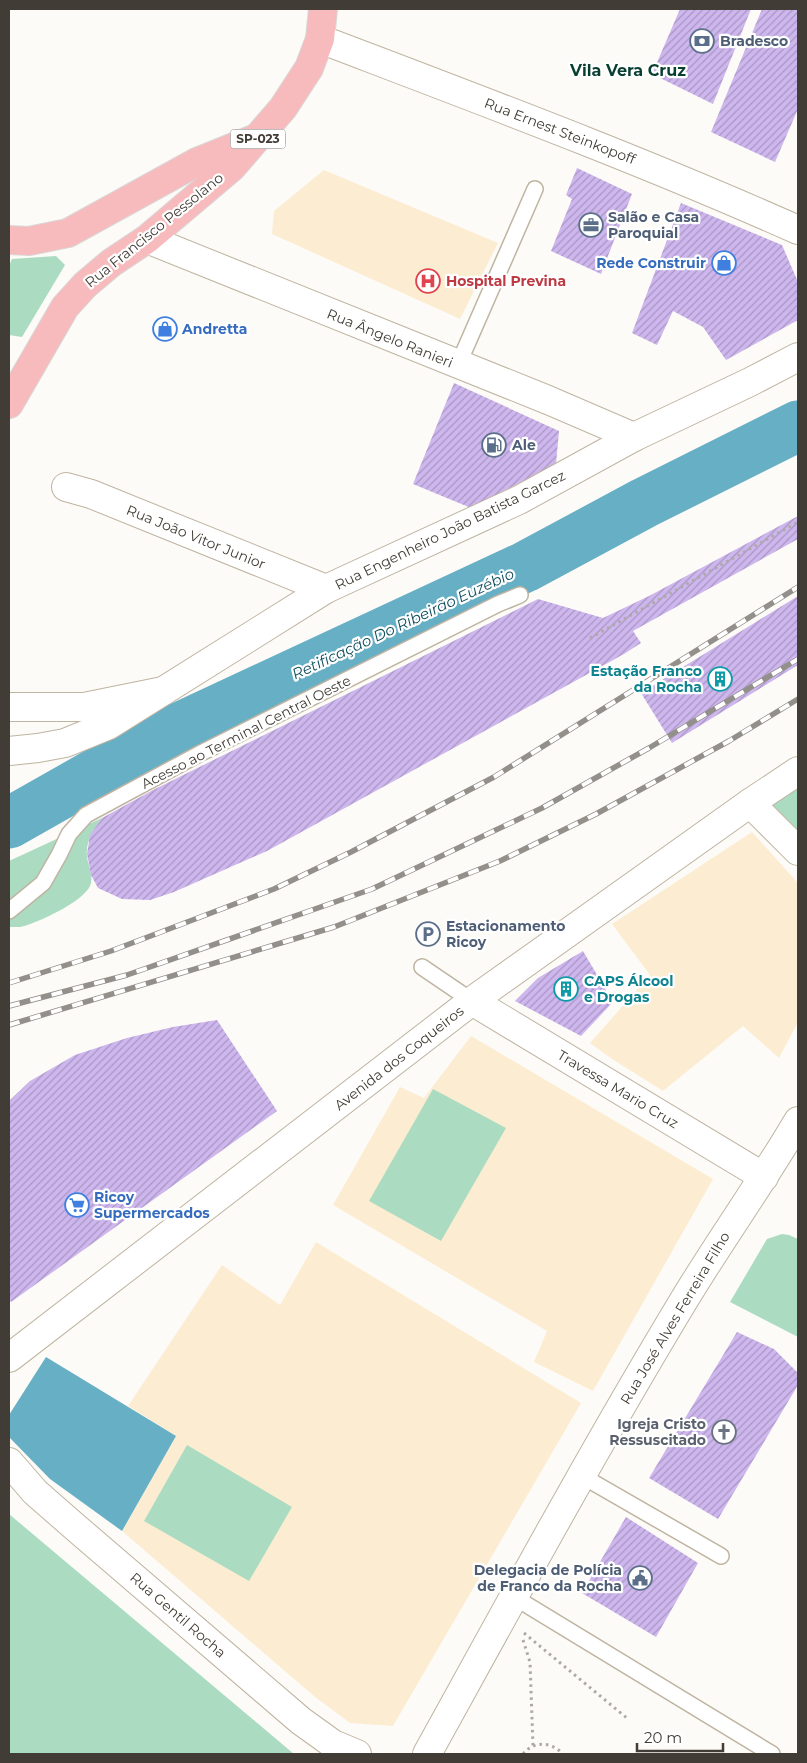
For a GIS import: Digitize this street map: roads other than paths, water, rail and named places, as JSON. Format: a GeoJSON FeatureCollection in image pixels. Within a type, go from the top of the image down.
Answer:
{"type":"FeatureCollection","features":[{"type":"Feature","properties":{"kind":"main road","name":"Rua Francisco Pessolano"},"geometry":{"type":"LineString","coordinates":[[9,404],[65,307],[85,285],[111,263],[147,239],[232,167],[260,137],[283,108],[309,68],[320,39],[323,9]]}},
{"type":"Feature","properties":{"kind":"main road","name":"Rua Ernest Steinkopoff"},"geometry":{"type":"LineString","coordinates":[[320,39],[706,188],[798,230]]}},
{"type":"Feature","properties":{"kind":"main road","name":"Rua Francisco Pessolano"},"geometry":{"type":"LineString","coordinates":[[9,240],[28,241],[68,233],[197,162],[260,137]]}},
{"type":"Feature","properties":{"kind":"main road","name":"Rua Ângelo Ranieri"},"geometry":{"type":"LineString","coordinates":[[147,239],[548,400],[634,437]]}},
{"type":"Feature","properties":{"kind":"main road","name":"Rua Engenheiro João Batista Garcez"},"geometry":{"type":"LineString","coordinates":[[9,751],[65,743],[109,725],[326,589],[519,500],[634,437],[798,358]]}},
{"type":"Feature","properties":{"kind":"main road","name":"Rua João Vitor Junior"},"geometry":{"type":"LineString","coordinates":[[66,487],[91,494],[326,589]]}},
{"type":"Feature","properties":{"kind":"main road","name":"Rua Engenheiro João Batista Garcez"},"geometry":{"type":"LineString","coordinates":[[9,707],[84,706],[165,691]]}},
{"type":"Feature","properties":{"kind":"main road","name":"Avenida dos Coqueiros"},"geometry":{"type":"LineString","coordinates":[[9,1358],[472,1001],[750,803],[798,771]]}},
{"type":"Feature","properties":{"kind":"main road"},"geometry":{"type":"LineString","coordinates":[[750,803],[798,851]]}},
{"type":"Feature","properties":{"kind":"main road","name":"Travessa Mario Cruz"},"geometry":{"type":"LineString","coordinates":[[472,1001],[764,1177]]}},
{"type":"Feature","properties":{"kind":"main road","name":"Rua José Alves Ferreira Filho"},"geometry":{"type":"LineString","coordinates":[[427,1754],[582,1476],[680,1307],[798,1121]]}},
{"type":"Feature","properties":{"kind":"main road","name":"Rua Gentil Rocha"},"geometry":{"type":"LineString","coordinates":[[9,1462],[35,1492],[302,1721],[333,1744],[358,1754]]}},
{"type":"Feature","properties":{"kind":"lane"},"geometry":{"type":"LineString","coordinates":[[458,365],[535,189]]}},
{"type":"Feature","properties":{"kind":"lane","name":"Acesso ao Terminal Central Oeste"},"geometry":{"type":"LineString","coordinates":[[9,911],[42,883],[60,855],[69,834],[86,815],[199,754],[498,604],[520,595]]}},
{"type":"Feature","properties":{"kind":"lane"},"geometry":{"type":"LineString","coordinates":[[422,967],[472,1001]]}},
{"type":"Feature","properties":{"kind":"lane"},"geometry":{"type":"LineString","coordinates":[[582,1476],[721,1556]]}},
{"type":"Feature","properties":{"kind":"lane"},"geometry":{"type":"LineString","coordinates":[[514,1597],[772,1754]]}},
{"type":"Feature","properties":{"kind":"water"},"geometry":{"type":"Polygon","coordinates":[[[46,1357],[176,1436],[122,1531],[50,1479],[9,1437],[9,1415],[46,1357]]]}},
{"type":"Feature","properties":{"kind":"waterway","name":"Retificação Do Ribeirão Euzébio"},"geometry":{"type":"LineString","coordinates":[[9,823],[166,734],[525,567],[644,503],[798,426]]}},
{"type":"Feature","properties":{"kind":"railway"},"geometry":{"type":"LineString","coordinates":[[9,983],[111,951],[274,889],[351,852],[494,777],[798,587]]}},
{"type":"Feature","properties":{"kind":"railway"},"geometry":{"type":"LineString","coordinates":[[9,1006],[127,975],[372,889],[542,808],[649,748],[798,659]]}},
{"type":"Feature","properties":{"kind":"railway"},"geometry":{"type":"LineString","coordinates":[[9,1025],[334,927],[500,861],[596,814],[729,741],[798,699]]}},
{"type":"Feature","properties":{"kind":"place","name":"Bradesco"},"geometry":{"type":"Point","coordinates":[702,41]}},
{"type":"Feature","properties":{"kind":"place","name":"Salão e Casa Paroquial"},"geometry":{"type":"Point","coordinates":[591,225]}},
{"type":"Feature","properties":{"kind":"place","name":"Rede Construir"},"geometry":{"type":"Point","coordinates":[724,263]}},
{"type":"Feature","properties":{"kind":"place","name":"Hospital Previna"},"geometry":{"type":"Point","coordinates":[428,281]}},
{"type":"Feature","properties":{"kind":"place","name":"Andretta"},"geometry":{"type":"Point","coordinates":[165,329]}},
{"type":"Feature","properties":{"kind":"place","name":"Ale"},"geometry":{"type":"Point","coordinates":[494,445]}},
{"type":"Feature","properties":{"kind":"place","name":"Estação Franco da Rocha"},"geometry":{"type":"Point","coordinates":[720,679]}},
{"type":"Feature","properties":{"kind":"place","name":"Estacionamento Ricoy"},"geometry":{"type":"Point","coordinates":[428,934]}},
{"type":"Feature","properties":{"kind":"place","name":"CAPS Álcool e Drogas"},"geometry":{"type":"Point","coordinates":[566,989]}},
{"type":"Feature","properties":{"kind":"place","name":"Ricoy Supermercados"},"geometry":{"type":"Point","coordinates":[77,1205]}},
{"type":"Feature","properties":{"kind":"place","name":"Igreja Cristo Ressuscitado"},"geometry":{"type":"Point","coordinates":[724,1432]}},
{"type":"Feature","properties":{"kind":"place","name":"Delegacia de Polícia de Franco da Rocha"},"geometry":{"type":"Point","coordinates":[640,1578]}},
{"type":"Feature","properties":{"kind":"district","name":"Vila Vera Cruz"},"geometry":{"type":"Point","coordinates":[628,70]}}]}
